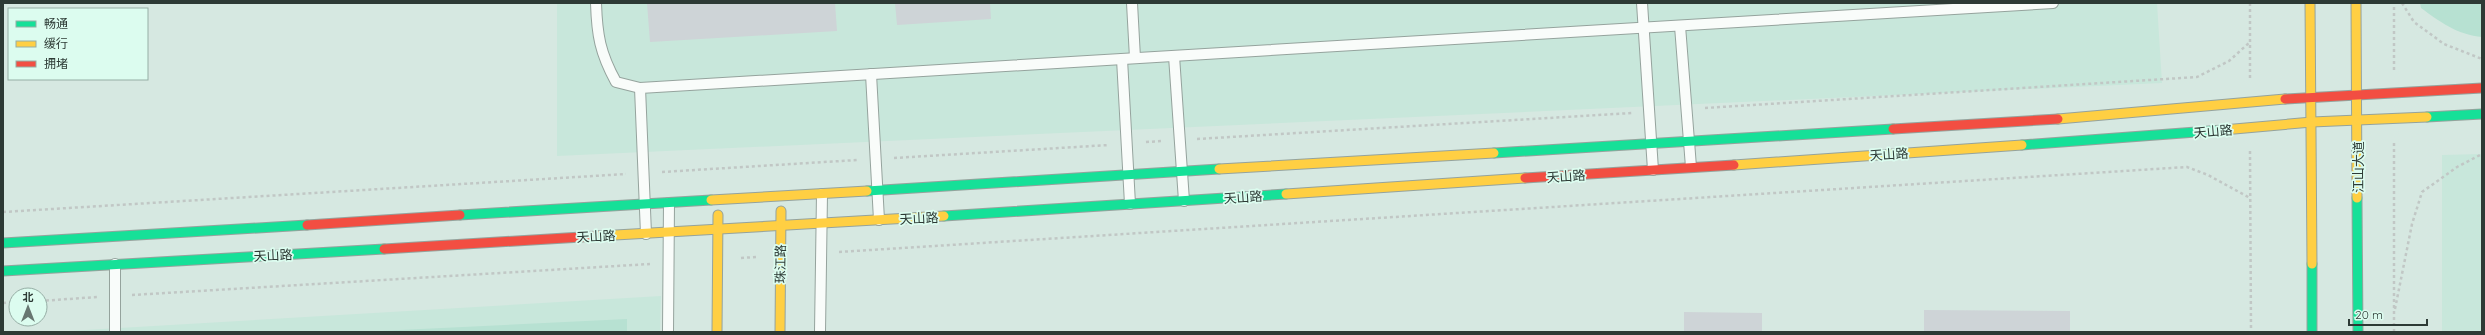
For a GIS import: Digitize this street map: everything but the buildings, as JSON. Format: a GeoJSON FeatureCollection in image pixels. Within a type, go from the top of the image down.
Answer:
{"type":"FeatureCollection","features":[{"type":"Feature","properties":{"kind":"street"},"geometry":{"type":"LineString","coordinates":[[2310,3],[2312,97],[2312,332]]}},
{"type":"Feature","properties":{"kind":"street","name":"江山大道"},"geometry":{"type":"LineString","coordinates":[[2356,3],[2358,94],[2358,332]]}},
{"type":"Feature","properties":{"kind":"street","name":"天山路"},"geometry":{"type":"LineString","coordinates":[[3,243],[2116,115],[2312,97],[2482,88]]}},
{"type":"Feature","properties":{"kind":"street","name":"天山路"},"geometry":{"type":"LineString","coordinates":[[3,271],[1184,201],[2120,139],[2312,122],[2482,114]]}},
{"type":"Feature","properties":{"kind":"street","name":"珠江路"},"geometry":{"type":"LineString","coordinates":[[780,332],[781,196]]}},
{"type":"Feature","properties":{"kind":"street"},"geometry":{"type":"LineString","coordinates":[[717,332],[718,200]]}},
{"type":"Feature","properties":{"kind":"lane"},"geometry":{"type":"LineString","coordinates":[[596,3],[597,36],[604,60],[616,82],[640,88],[2053,3]]}},
{"type":"Feature","properties":{"kind":"lane"},"geometry":{"type":"LineString","coordinates":[[1132,3],[1135,58]]}},
{"type":"Feature","properties":{"kind":"lane"},"geometry":{"type":"LineString","coordinates":[[1642,3],[1653,170]]}},
{"type":"Feature","properties":{"kind":"lane"},"geometry":{"type":"LineString","coordinates":[[1680,26],[1691,167]]}},
{"type":"Feature","properties":{"kind":"lane"},"geometry":{"type":"LineString","coordinates":[[1174,56],[1184,201]]}},
{"type":"Feature","properties":{"kind":"lane"},"geometry":{"type":"LineString","coordinates":[[1122,59],[1130,204]]}},
{"type":"Feature","properties":{"kind":"lane"},"geometry":{"type":"LineString","coordinates":[[871,74],[879,220]]}},
{"type":"Feature","properties":{"kind":"lane"},"geometry":{"type":"LineString","coordinates":[[640,88],[646,234]]}},
{"type":"Feature","properties":{"kind":"lane"},"geometry":{"type":"LineString","coordinates":[[820,332],[822,194]]}},
{"type":"Feature","properties":{"kind":"lane"},"geometry":{"type":"LineString","coordinates":[[668,332],[670,232],[669,203]]}},
{"type":"Feature","properties":{"kind":"lane"},"geometry":{"type":"LineString","coordinates":[[115,264],[115,332]]}},
{"type":"Feature","properties":{"kind":"path"},"geometry":{"type":"LineString","coordinates":[[2250,3],[2250,103]]}},
{"type":"Feature","properties":{"kind":"path"},"geometry":{"type":"LineString","coordinates":[[2394,3],[2394,92]]}},
{"type":"Feature","properties":{"kind":"path"},"geometry":{"type":"LineString","coordinates":[[2402,3],[2414,22],[2444,44],[2482,59]]}},
{"type":"Feature","properties":{"kind":"path"},"geometry":{"type":"LineString","coordinates":[[2394,118],[2394,332]]}},
{"type":"Feature","properties":{"kind":"path"},"geometry":{"type":"LineString","coordinates":[[2250,128],[2251,332]]}},
{"type":"Feature","properties":{"kind":"path"},"geometry":{"type":"LineString","coordinates":[[2394,316],[2412,224],[2422,192],[2457,167],[2482,154]]}},
{"type":"Feature","properties":{"kind":"path"},"geometry":{"type":"LineString","coordinates":[[821,253],[2187,167],[2208,175],[2250,198]]}},
{"type":"Feature","properties":{"kind":"path"},"geometry":{"type":"LineString","coordinates":[[718,260],[781,256]]}},
{"type":"Feature","properties":{"kind":"path"},"geometry":{"type":"LineString","coordinates":[[48,300],[669,263]]}},
{"type":"Feature","properties":{"kind":"shaded area"},"geometry":{"type":"Polygon","coordinates":[[[557,3],[2157,3],[2162,83],[557,156],[557,3]]]}},
{"type":"Feature","properties":{"kind":"shaded area"},"geometry":{"type":"Polygon","coordinates":[[[2420,3],[2482,3],[2482,37],[2457,31],[2421,8],[2420,3]]]}},
{"type":"Feature","properties":{"kind":"shaded area"},"geometry":{"type":"Polygon","coordinates":[[[2482,154],[2482,332],[2442,332],[2442,155],[2482,154]]]}},
{"type":"Feature","properties":{"kind":"shaded area"},"geometry":{"type":"Polygon","coordinates":[[[661,296],[660,332],[51,332],[661,296]]]}},
{"type":"Feature","properties":{"kind":"shaded area"},"geometry":{"type":"Polygon","coordinates":[[[627,319],[627,332],[358,332],[627,319]]]}},
{"type":"Feature","properties":{"kind":"traffic: fast"},"geometry":{"type":"LineString","coordinates":[[2427,117],[2482,114]]}},
{"type":"Feature","properties":{"kind":"traffic: fast"},"geometry":{"type":"LineString","coordinates":[[1494,153],[1893,129]]}},
{"type":"Feature","properties":{"kind":"traffic: fast"},"geometry":{"type":"LineString","coordinates":[[2022,145],[2223,130]]}},
{"type":"Feature","properties":{"kind":"traffic: fast"},"geometry":{"type":"LineString","coordinates":[[867,191],[1219,169]]}},
{"type":"Feature","properties":{"kind":"traffic: fast"},"geometry":{"type":"LineString","coordinates":[[944,216],[1286,194]]}},
{"type":"Feature","properties":{"kind":"traffic: fast"},"geometry":{"type":"LineString","coordinates":[[2357,198],[2358,332]]}},
{"type":"Feature","properties":{"kind":"traffic: fast"},"geometry":{"type":"LineString","coordinates":[[460,215],[711,200]]}},
{"type":"Feature","properties":{"kind":"traffic: fast"},"geometry":{"type":"LineString","coordinates":[[3,243],[307,225]]}},
{"type":"Feature","properties":{"kind":"traffic: fast"},"geometry":{"type":"LineString","coordinates":[[3,271],[384,249]]}},
{"type":"Feature","properties":{"kind":"traffic: fast"},"geometry":{"type":"LineString","coordinates":[[2312,264],[2312,332]]}},
{"type":"Feature","properties":{"kind":"traffic: slow"},"geometry":{"type":"LineString","coordinates":[[2310,3],[2312,264]]}},
{"type":"Feature","properties":{"kind":"traffic: slow"},"geometry":{"type":"LineString","coordinates":[[2356,3],[2357,198]]}},
{"type":"Feature","properties":{"kind":"traffic: slow"},"geometry":{"type":"LineString","coordinates":[[2058,119],[2285,99]]}},
{"type":"Feature","properties":{"kind":"traffic: slow"},"geometry":{"type":"LineString","coordinates":[[2223,130],[2312,122],[2427,117]]}},
{"type":"Feature","properties":{"kind":"traffic: slow"},"geometry":{"type":"LineString","coordinates":[[1734,165],[2022,145]]}},
{"type":"Feature","properties":{"kind":"traffic: slow"},"geometry":{"type":"LineString","coordinates":[[1219,169],[1494,153]]}},
{"type":"Feature","properties":{"kind":"traffic: slow"},"geometry":{"type":"LineString","coordinates":[[1286,194],[1525,178]]}},
{"type":"Feature","properties":{"kind":"traffic: slow"},"geometry":{"type":"LineString","coordinates":[[711,200],[867,191]]}},
{"type":"Feature","properties":{"kind":"traffic: slow"},"geometry":{"type":"LineString","coordinates":[[780,332],[781,211]]}},
{"type":"Feature","properties":{"kind":"traffic: slow"},"geometry":{"type":"LineString","coordinates":[[717,332],[718,215]]}},
{"type":"Feature","properties":{"kind":"traffic: slow"},"geometry":{"type":"LineString","coordinates":[[598,236],[944,216]]}},
{"type":"Feature","properties":{"kind":"traffic: jam"},"geometry":{"type":"LineString","coordinates":[[2285,99],[2482,88]]}},
{"type":"Feature","properties":{"kind":"traffic: jam"},"geometry":{"type":"LineString","coordinates":[[1893,129],[2058,119]]}},
{"type":"Feature","properties":{"kind":"traffic: jam"},"geometry":{"type":"LineString","coordinates":[[1525,178],[1734,165]]}},
{"type":"Feature","properties":{"kind":"traffic: jam"},"geometry":{"type":"LineString","coordinates":[[307,225],[460,215]]}},
{"type":"Feature","properties":{"kind":"traffic: jam"},"geometry":{"type":"LineString","coordinates":[[384,249],[598,236]]}}]}
